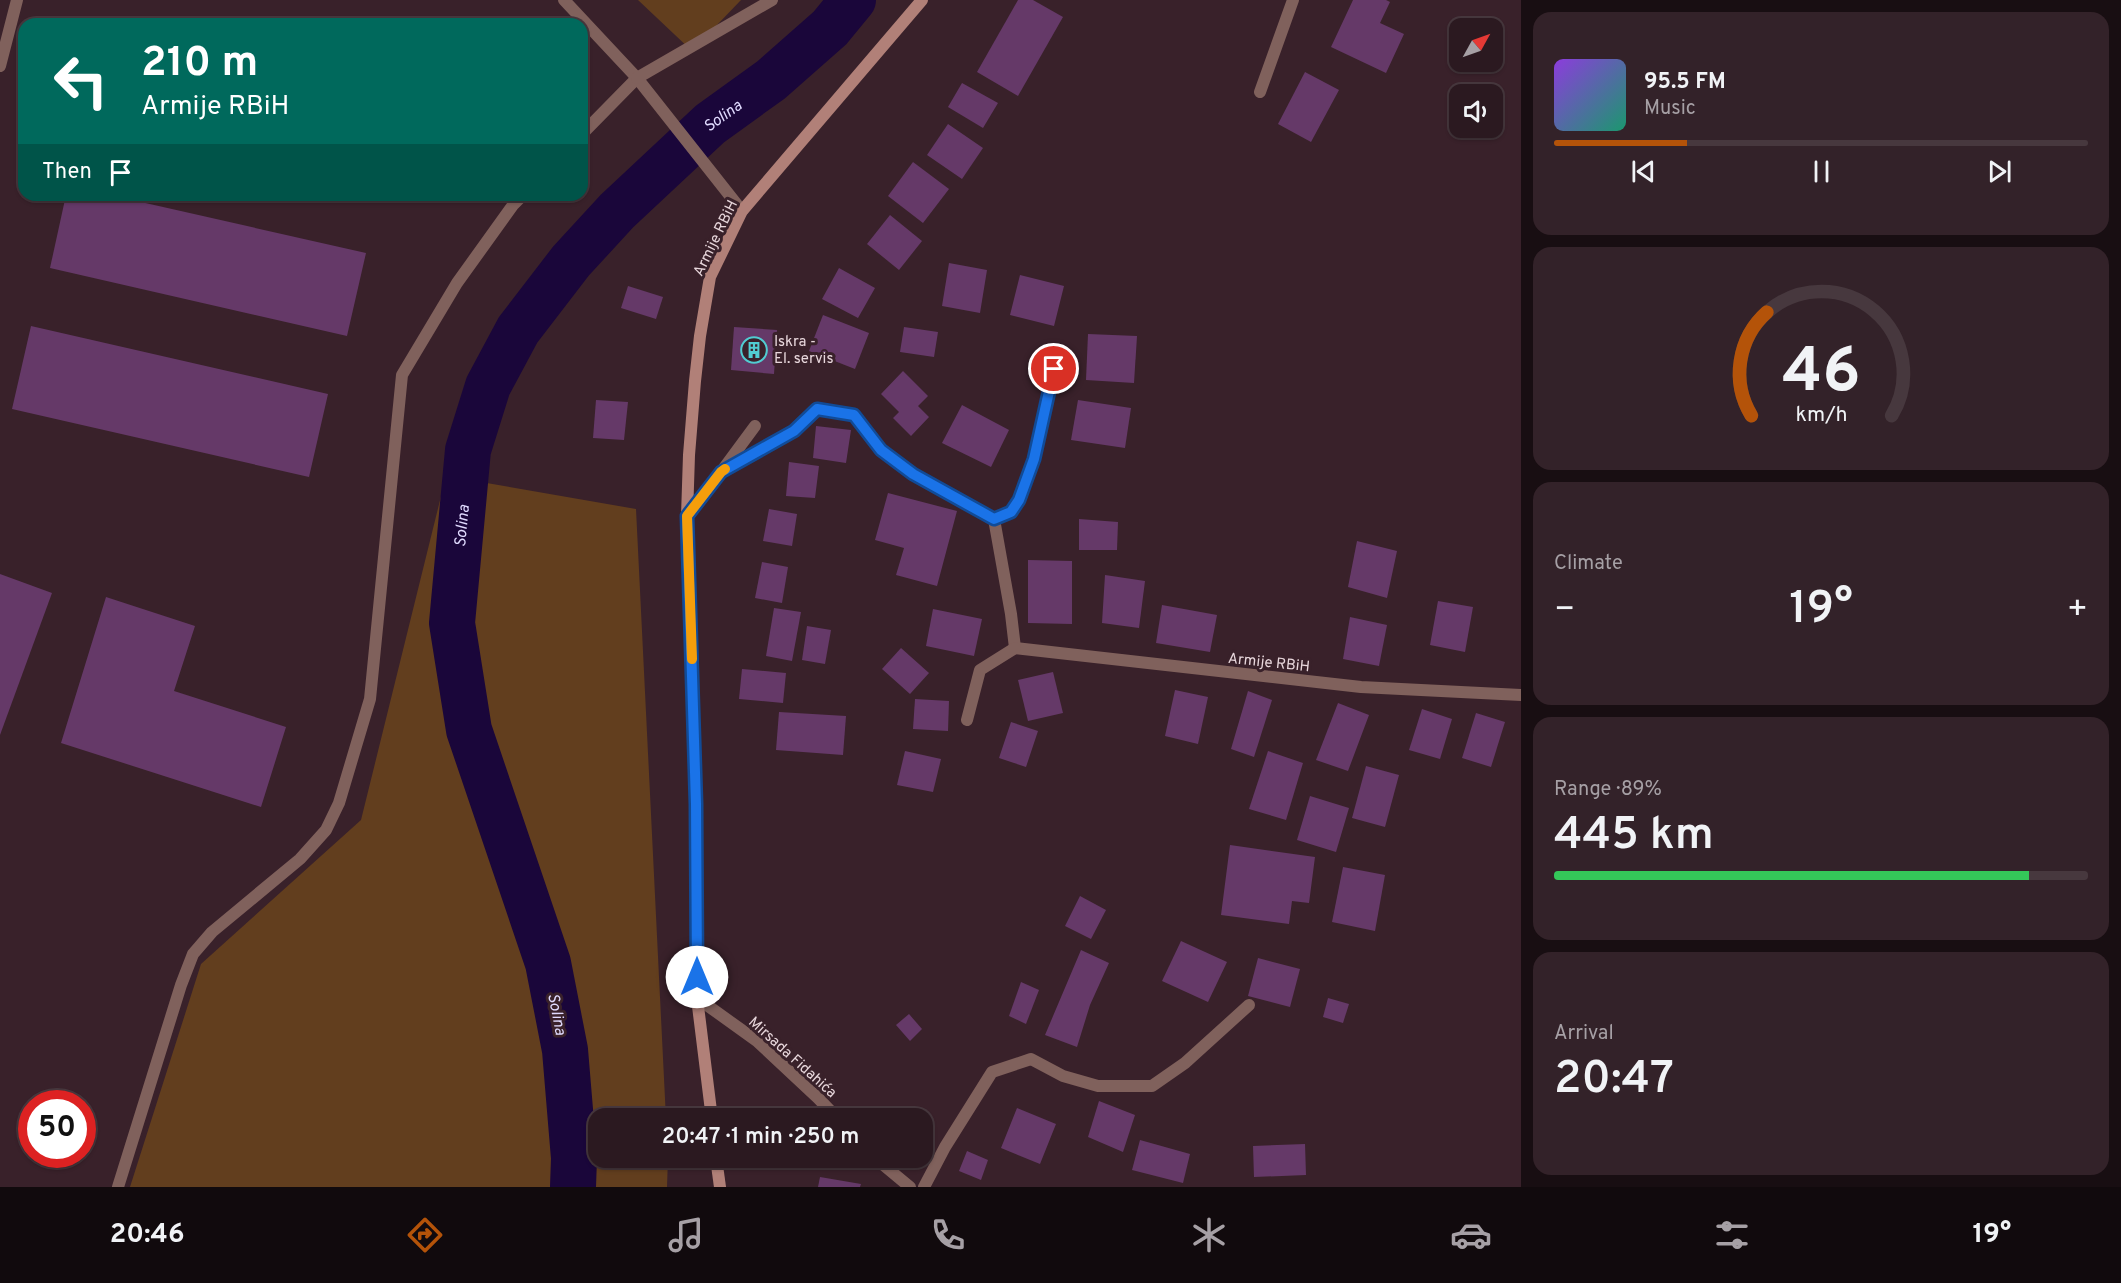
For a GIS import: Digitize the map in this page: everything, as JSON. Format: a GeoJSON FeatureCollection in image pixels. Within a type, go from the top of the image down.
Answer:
{"type":"FeatureCollection","features":[{"type":"Feature","properties":{"kind":"main road","name":"Armije RBiH"},"geometry":{"type":"LineString","coordinates":[[711,1108],[698,999],[696,804],[687,516],[688,455],[694,392],[710,277],[742,211],[922,0]]}},
{"type":"Feature","properties":{"kind":"main road"},"geometry":{"type":"LineString","coordinates":[[717,1168],[720,1187]]}},
{"type":"Feature","properties":{"kind":"street"},"geometry":{"type":"LineString","coordinates":[[0,66],[17,0]]}},
{"type":"Feature","properties":{"kind":"street"},"geometry":{"type":"LineString","coordinates":[[564,0],[581,18]]}},
{"type":"Feature","properties":{"kind":"street"},"geometry":{"type":"LineString","coordinates":[[588,128],[637,78],[772,0]]}},
{"type":"Feature","properties":{"kind":"street"},"geometry":{"type":"LineString","coordinates":[[1260,92],[1293,0]]}},
{"type":"Feature","properties":{"kind":"street"},"geometry":{"type":"LineString","coordinates":[[588,26],[637,78],[742,211]]}},
{"type":"Feature","properties":{"kind":"street"},"geometry":{"type":"LineString","coordinates":[[118,1187],[181,985],[193,954],[212,932],[300,859],[326,830],[339,803],[370,699],[402,375],[457,283],[517,201]]}},
{"type":"Feature","properties":{"kind":"street"},"geometry":{"type":"LineString","coordinates":[[994,519],[1011,512],[1019,500],[1034,459],[1054,369]]}},
{"type":"Feature","properties":{"kind":"street"},"geometry":{"type":"LineString","coordinates":[[721,472],[794,431],[817,409],[854,415],[881,450],[913,474],[994,519]]}},
{"type":"Feature","properties":{"kind":"street"},"geometry":{"type":"LineString","coordinates":[[687,516],[755,426]]}},
{"type":"Feature","properties":{"kind":"street"},"geometry":{"type":"LineString","coordinates":[[967,720],[980,669],[1015,648],[994,519]]}},
{"type":"Feature","properties":{"kind":"street","name":"Armije RBiH"},"geometry":{"type":"LineString","coordinates":[[1015,648],[1361,687],[1521,695]]}},
{"type":"Feature","properties":{"kind":"street","name":"Mirsada Fidahića"},"geometry":{"type":"LineString","coordinates":[[698,999],[757,1041],[828,1108]]}},
{"type":"Feature","properties":{"kind":"street"},"geometry":{"type":"LineString","coordinates":[[924,1187],[951,1138],[993,1072],[1031,1059],[1063,1076],[1098,1086],[1152,1086],[1185,1063],[1249,1005]]}},
{"type":"Feature","properties":{"kind":"street"},"geometry":{"type":"LineString","coordinates":[[887,1168],[910,1187]]}},
{"type":"Feature","properties":{"kind":"shaded area"},"geometry":{"type":"Polygon","coordinates":[[[638,0],[741,0],[692,51],[638,0]]]}},
{"type":"Feature","properties":{"kind":"shaded area"},"geometry":{"type":"Polygon","coordinates":[[[446,476],[636,509],[665,1108],[588,1108],[588,1168],[668,1168],[667,1187],[130,1187],[201,964],[361,820],[446,476]]]}},
{"type":"Feature","properties":{"kind":"building"},"geometry":{"type":"Polygon","coordinates":[[[1018,0],[1033,0],[1063,17],[1018,96],[977,72],[1018,0]]]}},
{"type":"Feature","properties":{"kind":"building"},"geometry":{"type":"Polygon","coordinates":[[[1353,0],[1390,2],[1380,23],[1404,34],[1386,73],[1331,47],[1353,0]]]}},
{"type":"Feature","properties":{"kind":"building"},"geometry":{"type":"Polygon","coordinates":[[[1305,72],[1339,90],[1311,142],[1278,124],[1305,72]]]}},
{"type":"Feature","properties":{"kind":"building"},"geometry":{"type":"Polygon","coordinates":[[[962,83],[998,103],[983,128],[948,107],[962,83]]]}},
{"type":"Feature","properties":{"kind":"building"},"geometry":{"type":"Polygon","coordinates":[[[948,124],[983,148],[962,179],[927,155],[948,124]]]}},
{"type":"Feature","properties":{"kind":"building"},"geometry":{"type":"Polygon","coordinates":[[[913,162],[949,189],[923,223],[888,196],[913,162]]]}},
{"type":"Feature","properties":{"kind":"building"},"geometry":{"type":"Polygon","coordinates":[[[65,201],[136,201],[366,253],[347,336],[50,268],[65,201]]]}},
{"type":"Feature","properties":{"kind":"building"},"geometry":{"type":"Polygon","coordinates":[[[890,215],[922,241],[899,270],[867,244],[890,215]]]}},
{"type":"Feature","properties":{"kind":"building"},"geometry":{"type":"Polygon","coordinates":[[[949,263],[987,270],[980,313],[942,306],[949,263]]]}},
{"type":"Feature","properties":{"kind":"building"},"geometry":{"type":"Polygon","coordinates":[[[839,268],[875,288],[858,318],[822,299],[839,268]]]}},
{"type":"Feature","properties":{"kind":"building"},"geometry":{"type":"Polygon","coordinates":[[[1020,275],[1064,286],[1054,326],[1010,315],[1020,275]]]}},
{"type":"Feature","properties":{"kind":"building"},"geometry":{"type":"Polygon","coordinates":[[[628,286],[663,297],[656,319],[621,308],[628,286]]]}},
{"type":"Feature","properties":{"kind":"building"},"geometry":{"type":"Polygon","coordinates":[[[823,315],[869,333],[855,369],[809,351],[823,315]]]}},
{"type":"Feature","properties":{"kind":"building"},"geometry":{"type":"Polygon","coordinates":[[[31,326],[328,394],[309,477],[12,409],[31,326]]]}},
{"type":"Feature","properties":{"kind":"building","name":"Iskra - El. servis"},"geometry":{"type":"Polygon","coordinates":[[[734,327],[777,330],[774,374],[731,370],[734,327]]]}},
{"type":"Feature","properties":{"kind":"building"},"geometry":{"type":"Polygon","coordinates":[[[904,327],[938,332],[934,357],[900,352],[904,327]]]}},
{"type":"Feature","properties":{"kind":"building"},"geometry":{"type":"Polygon","coordinates":[[[1088,334],[1137,336],[1134,383],[1086,380],[1088,334]]]}},
{"type":"Feature","properties":{"kind":"building"},"geometry":{"type":"Polygon","coordinates":[[[903,371],[928,396],[918,406],[929,417],[911,436],[893,418],[899,412],[881,394],[903,371]]]}},
{"type":"Feature","properties":{"kind":"building"},"geometry":{"type":"Polygon","coordinates":[[[596,400],[628,402],[624,440],[593,438],[596,400]]]}},
{"type":"Feature","properties":{"kind":"building"},"geometry":{"type":"Polygon","coordinates":[[[1078,400],[1131,408],[1125,448],[1071,440],[1078,400]]]}},
{"type":"Feature","properties":{"kind":"building"},"geometry":{"type":"Polygon","coordinates":[[[962,405],[1009,430],[991,467],[942,443],[962,405]]]}},
{"type":"Feature","properties":{"kind":"building"},"geometry":{"type":"Polygon","coordinates":[[[816,426],[851,430],[846,463],[813,458],[816,426]]]}},
{"type":"Feature","properties":{"kind":"building"},"geometry":{"type":"Polygon","coordinates":[[[789,462],[819,466],[815,498],[786,496],[789,462]]]}},
{"type":"Feature","properties":{"kind":"building"},"geometry":{"type":"Polygon","coordinates":[[[888,493],[957,511],[937,586],[896,575],[904,548],[875,540],[888,493]]]}},
{"type":"Feature","properties":{"kind":"building"},"geometry":{"type":"Polygon","coordinates":[[[769,509],[797,514],[792,546],[763,541],[769,509]]]}},
{"type":"Feature","properties":{"kind":"building"},"geometry":{"type":"Polygon","coordinates":[[[1079,519],[1118,522],[1117,550],[1079,550],[1079,519]]]}},
{"type":"Feature","properties":{"kind":"building"},"geometry":{"type":"Polygon","coordinates":[[[1357,541],[1397,551],[1387,598],[1348,587],[1357,541]]]}},
{"type":"Feature","properties":{"kind":"building"},"geometry":{"type":"Polygon","coordinates":[[[1028,560],[1072,561],[1072,624],[1028,623],[1028,560]]]}},
{"type":"Feature","properties":{"kind":"building"},"geometry":{"type":"Polygon","coordinates":[[[762,562],[788,567],[782,603],[755,598],[762,562]]]}},
{"type":"Feature","properties":{"kind":"building"},"geometry":{"type":"Polygon","coordinates":[[[0,574],[52,593],[0,735],[0,574]]]}},
{"type":"Feature","properties":{"kind":"building"},"geometry":{"type":"Polygon","coordinates":[[[1105,575],[1145,581],[1139,628],[1102,623],[1105,575]]]}},
{"type":"Feature","properties":{"kind":"building"},"geometry":{"type":"Polygon","coordinates":[[[106,597],[195,626],[174,691],[286,727],[261,807],[61,743],[106,597]]]}},
{"type":"Feature","properties":{"kind":"building"},"geometry":{"type":"Polygon","coordinates":[[[1438,601],[1473,607],[1465,652],[1430,645],[1438,601]]]}},
{"type":"Feature","properties":{"kind":"building"},"geometry":{"type":"Polygon","coordinates":[[[1162,605],[1217,615],[1210,652],[1156,643],[1162,605]]]}},
{"type":"Feature","properties":{"kind":"building"},"geometry":{"type":"Polygon","coordinates":[[[774,608],[801,612],[792,661],[766,656],[774,608]]]}},
{"type":"Feature","properties":{"kind":"building"},"geometry":{"type":"Polygon","coordinates":[[[933,609],[982,619],[974,656],[926,646],[933,609]]]}},
{"type":"Feature","properties":{"kind":"building"},"geometry":{"type":"Polygon","coordinates":[[[1350,617],[1387,625],[1379,666],[1343,659],[1350,617]]]}},
{"type":"Feature","properties":{"kind":"building"},"geometry":{"type":"Polygon","coordinates":[[[807,626],[831,630],[825,664],[802,660],[807,626]]]}},
{"type":"Feature","properties":{"kind":"building"},"geometry":{"type":"Polygon","coordinates":[[[901,648],[929,673],[910,694],[882,669],[901,648]]]}},
{"type":"Feature","properties":{"kind":"building"},"geometry":{"type":"Polygon","coordinates":[[[742,669],[786,673],[783,703],[739,699],[742,669]]]}},
{"type":"Feature","properties":{"kind":"building"},"geometry":{"type":"Polygon","coordinates":[[[1053,672],[1063,713],[1028,721],[1018,680],[1053,672]]]}},
{"type":"Feature","properties":{"kind":"building"},"geometry":{"type":"Polygon","coordinates":[[[1175,690],[1208,697],[1198,744],[1165,736],[1175,690]]]}},
{"type":"Feature","properties":{"kind":"building"},"geometry":{"type":"Polygon","coordinates":[[[1248,691],[1272,700],[1254,757],[1231,749],[1248,691]]]}},
{"type":"Feature","properties":{"kind":"building"},"geometry":{"type":"Polygon","coordinates":[[[915,699],[949,701],[948,731],[913,729],[915,699]]]}},
{"type":"Feature","properties":{"kind":"building"},"geometry":{"type":"Polygon","coordinates":[[[1338,703],[1369,715],[1348,771],[1316,760],[1338,703]]]}},
{"type":"Feature","properties":{"kind":"building"},"geometry":{"type":"Polygon","coordinates":[[[1422,709],[1452,719],[1440,759],[1409,750],[1422,709]]]}},
{"type":"Feature","properties":{"kind":"building"},"geometry":{"type":"Polygon","coordinates":[[[779,712],[846,716],[843,755],[776,750],[779,712]]]}},
{"type":"Feature","properties":{"kind":"building"},"geometry":{"type":"Polygon","coordinates":[[[1476,713],[1505,722],[1491,767],[1462,758],[1476,713]]]}},
{"type":"Feature","properties":{"kind":"building"},"geometry":{"type":"Polygon","coordinates":[[[1011,722],[1038,731],[1026,767],[999,758],[1011,722]]]}},
{"type":"Feature","properties":{"kind":"building"},"geometry":{"type":"Polygon","coordinates":[[[905,751],[941,759],[933,792],[897,785],[905,751]]]}},
{"type":"Feature","properties":{"kind":"building"},"geometry":{"type":"Polygon","coordinates":[[[1268,751],[1303,763],[1286,820],[1249,809],[1268,751]]]}},
{"type":"Feature","properties":{"kind":"building"},"geometry":{"type":"Polygon","coordinates":[[[1366,766],[1399,775],[1385,827],[1352,818],[1366,766]]]}},
{"type":"Feature","properties":{"kind":"building"},"geometry":{"type":"Polygon","coordinates":[[[1310,796],[1349,808],[1336,852],[1297,840],[1310,796]]]}},
{"type":"Feature","properties":{"kind":"building"},"geometry":{"type":"Polygon","coordinates":[[[1230,845],[1315,857],[1309,903],[1292,901],[1289,924],[1221,915],[1230,845]]]}},
{"type":"Feature","properties":{"kind":"building"},"geometry":{"type":"Polygon","coordinates":[[[1343,867],[1385,875],[1375,931],[1332,922],[1343,867]]]}},
{"type":"Feature","properties":{"kind":"building"},"geometry":{"type":"Polygon","coordinates":[[[1080,896],[1106,910],[1091,939],[1065,926],[1080,896]]]}},
{"type":"Feature","properties":{"kind":"building"},"geometry":{"type":"Polygon","coordinates":[[[1181,941],[1227,962],[1208,1002],[1162,981],[1181,941]]]}},
{"type":"Feature","properties":{"kind":"building"},"geometry":{"type":"Polygon","coordinates":[[[1081,950],[1109,963],[1090,1005],[1077,1047],[1045,1035],[1081,950]]]}},
{"type":"Feature","properties":{"kind":"building"},"geometry":{"type":"Polygon","coordinates":[[[1258,958],[1300,969],[1290,1007],[1248,996],[1258,958]]]}},
{"type":"Feature","properties":{"kind":"building"},"geometry":{"type":"Polygon","coordinates":[[[1021,982],[1039,990],[1026,1024],[1009,1016],[1021,982]]]}},
{"type":"Feature","properties":{"kind":"building"},"geometry":{"type":"Polygon","coordinates":[[[1328,998],[1349,1004],[1343,1023],[1323,1017],[1328,998]]]}},
{"type":"Feature","properties":{"kind":"building"},"geometry":{"type":"Polygon","coordinates":[[[909,1014],[922,1029],[910,1041],[896,1025],[909,1014]]]}},
{"type":"Feature","properties":{"kind":"building"},"geometry":{"type":"Polygon","coordinates":[[[1099,1101],[1135,1115],[1123,1152],[1088,1137],[1099,1101]]]}},
{"type":"Feature","properties":{"kind":"building"},"geometry":{"type":"Polygon","coordinates":[[[1017,1108],[1056,1124],[1040,1164],[1001,1148],[1017,1108]]]}},
{"type":"Feature","properties":{"kind":"building"},"geometry":{"type":"Polygon","coordinates":[[[1140,1140],[1190,1154],[1183,1183],[1132,1170],[1140,1140]]]}},
{"type":"Feature","properties":{"kind":"building"},"geometry":{"type":"Polygon","coordinates":[[[1305,1144],[1306,1175],[1254,1177],[1253,1146],[1305,1144]]]}},
{"type":"Feature","properties":{"kind":"building"},"geometry":{"type":"Polygon","coordinates":[[[967,1151],[988,1160],[981,1180],[959,1171],[967,1151]]]}},
{"type":"Feature","properties":{"kind":"building"},"geometry":{"type":"Polygon","coordinates":[[[820,1177],[861,1184],[860,1187],[818,1187],[820,1177]]]}},
{"type":"Feature","properties":{"kind":"waterway","name":"Solina"},"geometry":{"type":"LineString","coordinates":[[573,1187],[574,1158],[565,1050],[548,963],[469,730],[452,623],[468,450],[488,386],[518,330],[571,261],[617,211],[710,124],[771,80],[830,28],[853,0]]}},
{"type":"Feature","properties":{"kind":"slow traffic"},"geometry":{"type":"LineString","coordinates":[[692,659],[687,516],[725,469]]}},
{"type":"Feature","properties":{"kind":"place","name":"Iskra - El. servis"},"geometry":{"type":"Point","coordinates":[754,350]}},
{"type":"Feature","properties":{"kind":"route"},"geometry":{"type":"LineString","coordinates":[[697,977],[696,804],[687,516],[721,472],[794,431],[817,409],[854,415],[881,450],[913,474],[994,519],[1011,512],[1019,500],[1034,459],[1054,369]]}}]}
